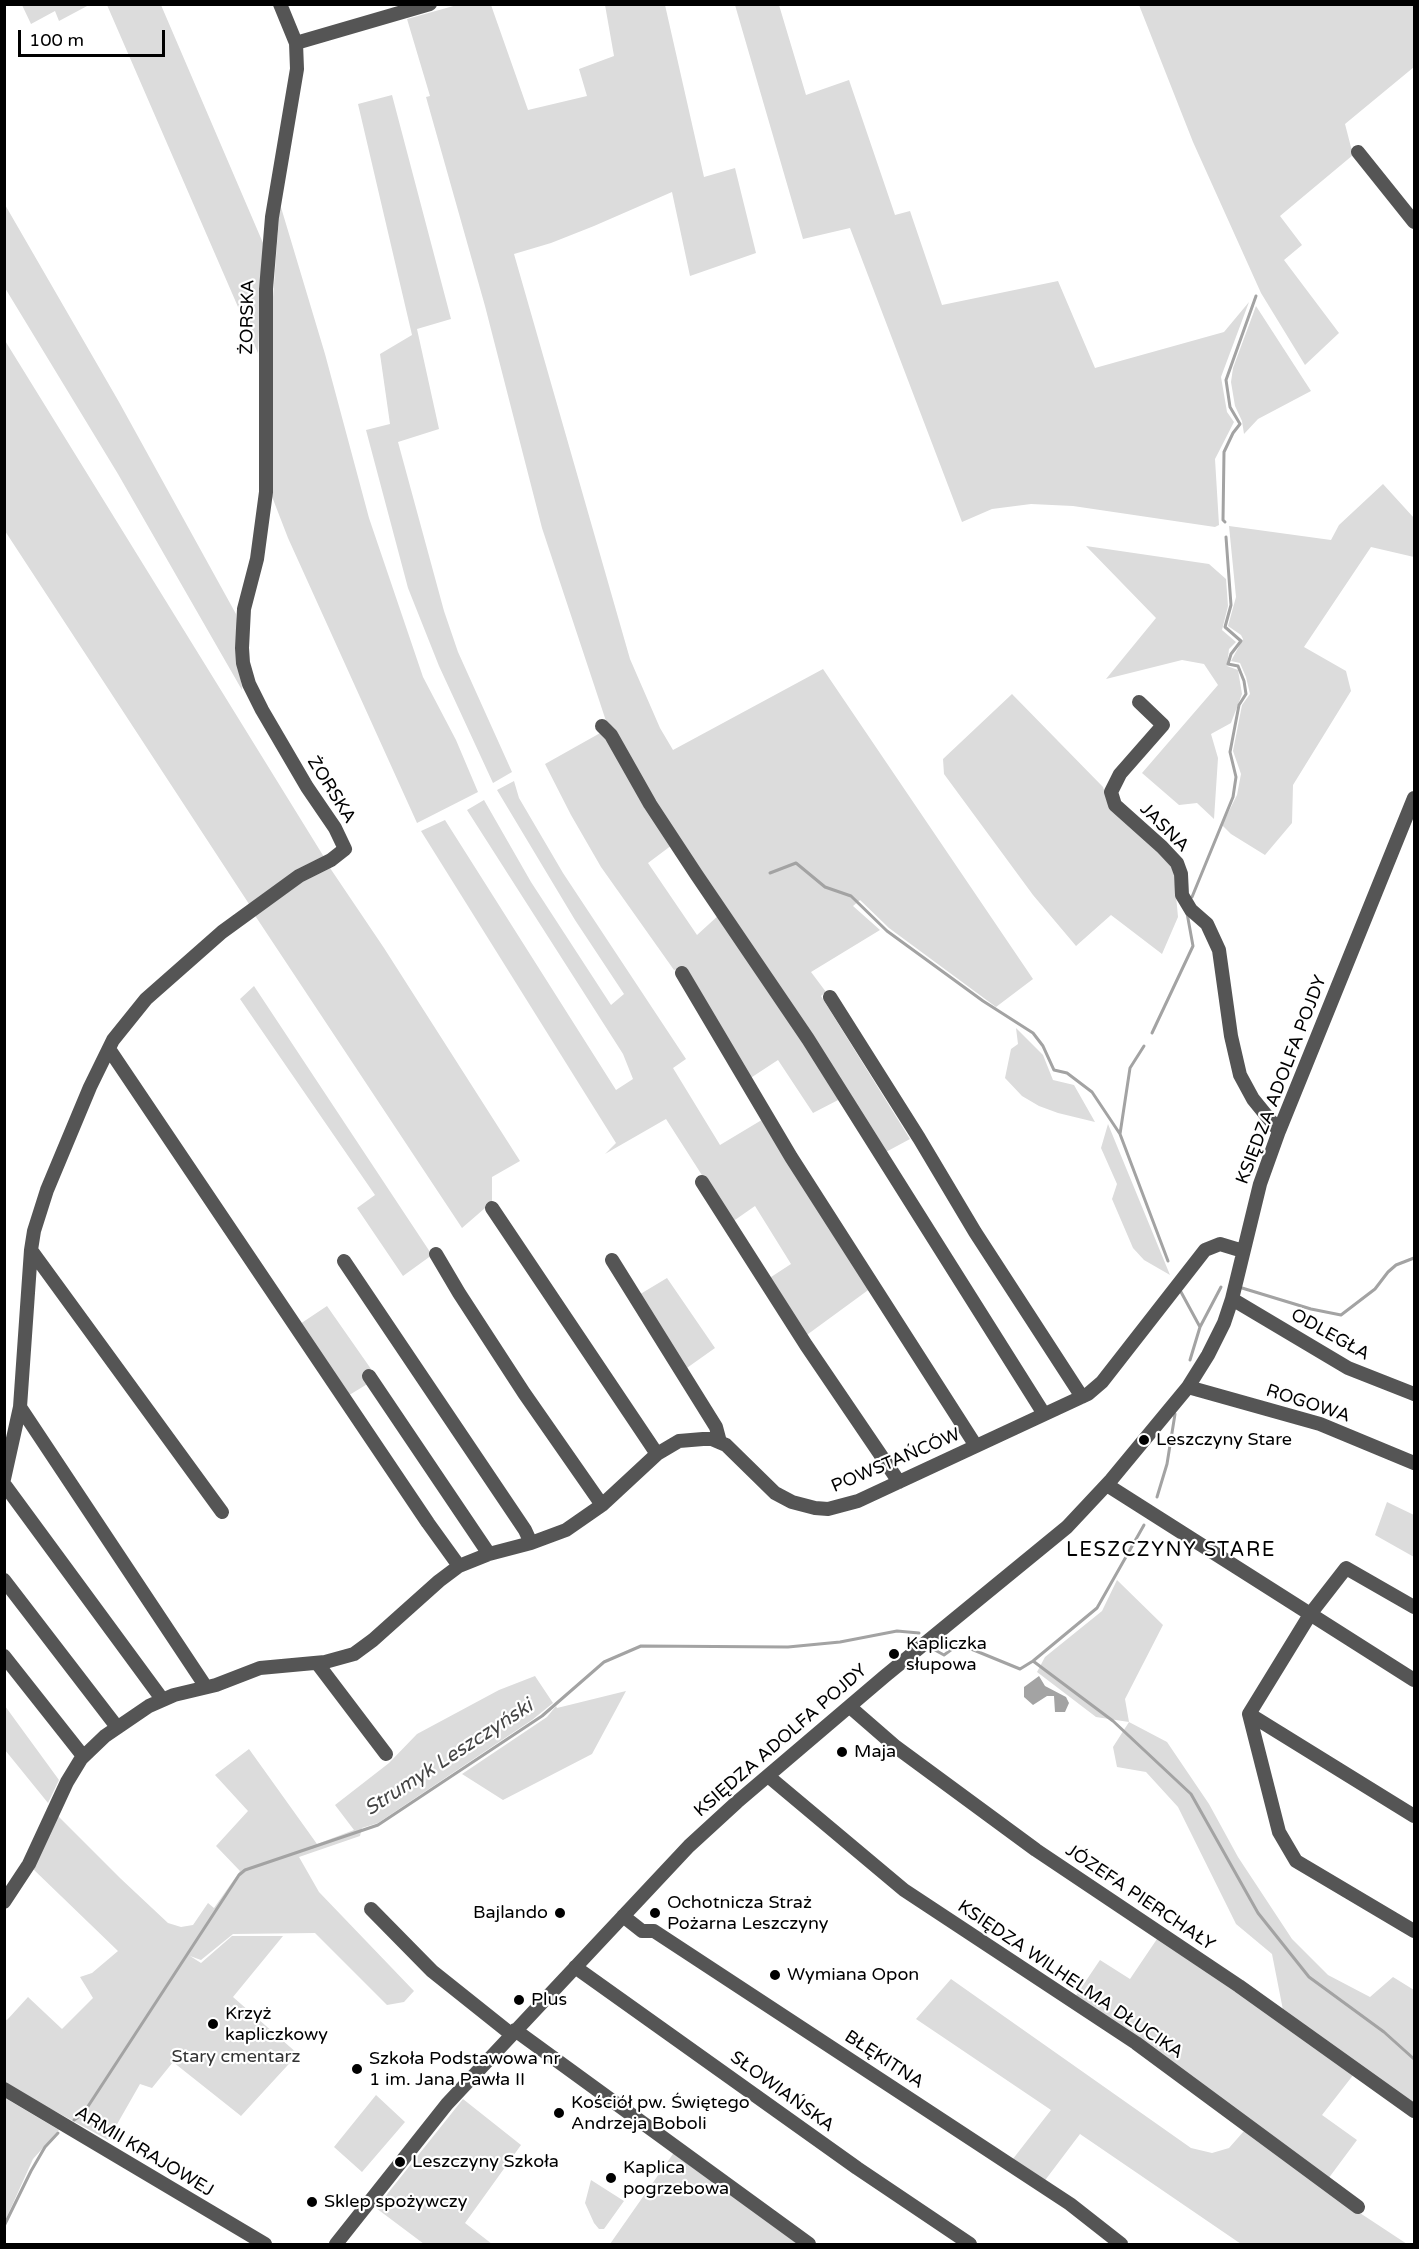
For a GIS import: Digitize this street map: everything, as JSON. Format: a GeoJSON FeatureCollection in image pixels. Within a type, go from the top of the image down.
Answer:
{"type":"FeatureCollection","features":[{"type":"Feature","properties":{"kind":"street"},"geometry":{"type":"LineString","coordinates":[[280,4],[296,43],[430,4]]}},
{"type":"Feature","properties":{"kind":"street","name":"ŻORSKA"},"geometry":{"type":"LineString","coordinates":[[4,1479],[20,1407],[34,1231],[47,1190],[90,1087],[109,1048],[146,999],[205,947],[247,913],[299,876],[331,860],[345,849],[335,828],[262,710],[249,684],[243,663],[242,648],[244,609],[257,559],[266,492],[266,288],[277,181],[295,86],[296,43]]}},
{"type":"Feature","properties":{"kind":"street"},"geometry":{"type":"LineString","coordinates":[[1358,152],[1414,222]]}},
{"type":"Feature","properties":{"kind":"street","name":"JASNA"},"geometry":{"type":"LineString","coordinates":[[1139,702],[1163,725],[1120,774],[1111,792],[1114,805],[1177,863],[1181,874],[1182,895],[1191,910],[1207,924],[1219,950],[1231,1036],[1240,1075],[1253,1099],[1279,1131]]}},
{"type":"Feature","properties":{"kind":"street"},"geometry":{"type":"LineString","coordinates":[[602,726],[611,735],[661,821],[808,1039],[1044,1414]]}},
{"type":"Feature","properties":{"kind":"street","name":"KSIĘDZA ADOLFA POJDY"},"geometry":{"type":"LineString","coordinates":[[336,2244],[435,2118],[513,2032],[698,1837],[1067,1527],[1107,1485],[1188,1387],[1208,1355],[1232,1299],[1260,1184],[1279,1131],[1414,798]]}},
{"type":"Feature","properties":{"kind":"street"},"geometry":{"type":"LineString","coordinates":[[682,973],[791,1156],[976,1446]]}},
{"type":"Feature","properties":{"kind":"street"},"geometry":{"type":"LineString","coordinates":[[830,997],[975,1232],[1082,1397]]}},
{"type":"Feature","properties":{"kind":"street"},"geometry":{"type":"LineString","coordinates":[[109,1048],[421,1513],[459,1566]]}},
{"type":"Feature","properties":{"kind":"street"},"geometry":{"type":"LineString","coordinates":[[702,1182],[806,1345],[899,1482]]}},
{"type":"Feature","properties":{"kind":"street"},"geometry":{"type":"LineString","coordinates":[[492,1208],[657,1454]]}},
{"type":"Feature","properties":{"kind":"street","name":"POWSTAŃCÓW"},"geometry":{"type":"LineString","coordinates":[[720,1442],[731,1448],[775,1494],[792,1503],[828,1509],[846,1505],[1082,1397],[1102,1382],[1205,1250],[1220,1244],[1243,1251]]}},
{"type":"Feature","properties":{"kind":"street"},"geometry":{"type":"LineString","coordinates":[[31,1250],[222,1512]]}},
{"type":"Feature","properties":{"kind":"street"},"geometry":{"type":"LineString","coordinates":[[436,1254],[518,1383],[602,1505]]}},
{"type":"Feature","properties":{"kind":"street"},"geometry":{"type":"LineString","coordinates":[[612,1260],[717,1427],[720,1442]]}},
{"type":"Feature","properties":{"kind":"street"},"geometry":{"type":"LineString","coordinates":[[344,1261],[525,1530],[531,1543]]}},
{"type":"Feature","properties":{"kind":"street","name":"ODLEGŁA"},"geometry":{"type":"LineString","coordinates":[[1232,1299],[1348,1368],[1414,1394]]}},
{"type":"Feature","properties":{"kind":"street"},"geometry":{"type":"LineString","coordinates":[[369,1376],[489,1554]]}},
{"type":"Feature","properties":{"kind":"street","name":"ROGOWA"},"geometry":{"type":"LineString","coordinates":[[1188,1387],[1320,1424],[1414,1463]]}},
{"type":"Feature","properties":{"kind":"street"},"geometry":{"type":"LineString","coordinates":[[20,1407],[206,1687]]}},
{"type":"Feature","properties":{"kind":"street"},"geometry":{"type":"LineString","coordinates":[[4,1902],[29,1864],[67,1782],[83,1756],[117,1727],[162,1699],[206,1687],[260,1668],[344,1658],[364,1648],[459,1566],[489,1554],[531,1543],[566,1530],[602,1505],[657,1454],[671,1445],[689,1439],[712,1439],[720,1442]]}},
{"type":"Feature","properties":{"kind":"street"},"geometry":{"type":"LineString","coordinates":[[4,1484],[162,1699]]}},
{"type":"Feature","properties":{"kind":"street"},"geometry":{"type":"LineString","coordinates":[[1107,1485],[1414,1680]]}},
{"type":"Feature","properties":{"kind":"street"},"geometry":{"type":"LineString","coordinates":[[1414,1607],[1346,1568],[1311,1613],[1248,1714],[1279,1832],[1296,1861],[1414,1931]]}},
{"type":"Feature","properties":{"kind":"street"},"geometry":{"type":"LineString","coordinates":[[4,1580],[117,1727]]}},
{"type":"Feature","properties":{"kind":"street"},"geometry":{"type":"LineString","coordinates":[[4,1656],[83,1756]]}},
{"type":"Feature","properties":{"kind":"street"},"geometry":{"type":"LineString","coordinates":[[317,1663],[386,1754]]}},
{"type":"Feature","properties":{"kind":"street","name":"JÓZEFA PIERCHAŁY"},"geometry":{"type":"LineString","coordinates":[[850,1707],[905,1754],[1033,1848],[1239,1986],[1414,2111]]}},
{"type":"Feature","properties":{"kind":"street"},"geometry":{"type":"LineString","coordinates":[[1248,1714],[1414,1816]]}},
{"type":"Feature","properties":{"kind":"street","name":"KSIĘDZA WILHELMA DŁUCIKA"},"geometry":{"type":"LineString","coordinates":[[768,1776],[904,1890],[1136,2043],[1358,2207]]}},
{"type":"Feature","properties":{"kind":"street"},"geometry":{"type":"LineString","coordinates":[[371,1909],[432,1971],[513,2032],[809,2244]]}},
{"type":"Feature","properties":{"kind":"street","name":"BŁĘKITNA"},"geometry":{"type":"LineString","coordinates":[[623,1916],[642,1931],[654,1931],[1070,2204],[1121,2244]]}},
{"type":"Feature","properties":{"kind":"street","name":"SŁOWIAŃSKA"},"geometry":{"type":"LineString","coordinates":[[575,1966],[857,2168],[970,2244]]}},
{"type":"Feature","properties":{"kind":"street","name":"ARMII KRAJOWEJ"},"geometry":{"type":"LineString","coordinates":[[4,2089],[265,2244]]}},
{"type":"Feature","properties":{"kind":"green space"},"geometry":{"type":"Polygon","coordinates":[[[22,5],[89,5],[59,21],[55,11],[31,24],[22,5]]]}},
{"type":"Feature","properties":{"kind":"green space"},"geometry":{"type":"Polygon","coordinates":[[[107,5],[161,5],[263,243],[258,353],[107,5]]]}},
{"type":"Feature","properties":{"kind":"green space"},"geometry":{"type":"Polygon","coordinates":[[[457,5],[491,5],[528,110],[587,96],[579,69],[614,56],[605,5],[665,5],[704,177],[735,168],[756,253],[690,276],[672,192],[551,243],[514,254],[630,659],[660,728],[673,750],[823,669],[1033,979],[996,1007],[889,928],[860,900],[853,906],[880,930],[811,972],[826,992],[821,996],[910,1139],[884,1153],[677,839],[606,721],[542,528],[485,306],[426,97],[430,96],[407,19],[457,5]]]}},
{"type":"Feature","properties":{"kind":"green space"},"geometry":{"type":"Polygon","coordinates":[[[735,5],[779,5],[806,95],[849,80],[895,215],[910,211],[942,305],[1058,281],[1095,368],[1224,332],[1249,302],[1221,377],[1227,412],[1234,422],[1215,459],[1219,525],[1215,527],[1073,506],[1031,504],[992,509],[962,522],[850,228],[803,239],[735,5]]]}},
{"type":"Feature","properties":{"kind":"green space"},"geometry":{"type":"Polygon","coordinates":[[[1139,5],[1414,5],[1414,67],[1345,124],[1353,155],[1280,216],[1302,245],[1284,260],[1339,333],[1305,365],[1261,293],[1193,142],[1139,5]]]}},
{"type":"Feature","properties":{"kind":"green space"},"geometry":{"type":"Polygon","coordinates":[[[392,95],[451,319],[417,329],[439,429],[398,442],[444,611],[458,652],[512,772],[493,783],[439,666],[408,588],[366,430],[390,424],[380,354],[412,335],[358,104],[392,95]]]}},
{"type":"Feature","properties":{"kind":"green space"},"geometry":{"type":"Polygon","coordinates":[[[4,203],[119,402],[236,614],[242,690],[118,474],[5,288],[4,203]]]}},
{"type":"Feature","properties":{"kind":"green space"},"geometry":{"type":"Polygon","coordinates":[[[280,204],[325,354],[369,518],[423,677],[456,740],[478,792],[417,823],[288,538],[271,494],[270,337],[280,204]]]}},
{"type":"Feature","properties":{"kind":"green space"},"geometry":{"type":"Polygon","coordinates":[[[1256,306],[1311,391],[1258,419],[1244,434],[1242,421],[1235,406],[1231,382],[1233,368],[1256,306]]]}},
{"type":"Feature","properties":{"kind":"green space"},"geometry":{"type":"Polygon","coordinates":[[[4,339],[324,857],[249,904],[5,531],[4,339]]]}},
{"type":"Feature","properties":{"kind":"green space"},"geometry":{"type":"Polygon","coordinates":[[[1383,484],[1414,518],[1414,557],[1371,547],[1304,647],[1346,671],[1351,691],[1293,785],[1292,823],[1265,855],[1231,834],[1222,825],[1237,795],[1241,774],[1233,751],[1242,705],[1250,694],[1240,663],[1231,661],[1243,639],[1228,626],[1236,597],[1229,526],[1331,540],[1339,525],[1383,484]]]}},
{"type":"Feature","properties":{"kind":"green space"},"geometry":{"type":"Polygon","coordinates":[[[1086,546],[1209,564],[1226,579],[1228,606],[1222,630],[1236,642],[1229,649],[1227,666],[1238,670],[1242,694],[1231,723],[1211,734],[1218,758],[1214,819],[1197,803],[1179,805],[1142,773],[1218,685],[1204,664],[1182,660],[1106,679],[1156,618],[1086,546]]]}},
{"type":"Feature","properties":{"kind":"green space"},"geometry":{"type":"Polygon","coordinates":[[[1012,694],[1103,787],[1109,805],[1173,863],[1178,917],[1162,954],[1111,915],[1076,946],[1033,895],[944,774],[943,759],[1012,694]]]}},
{"type":"Feature","properties":{"kind":"green space"},"geometry":{"type":"Polygon","coordinates":[[[602,732],[672,845],[648,863],[697,935],[720,914],[842,1098],[813,1113],[778,1060],[749,1079],[684,968],[674,970],[601,867],[545,764],[602,732]]]}},
{"type":"Feature","properties":{"kind":"green space"},"geometry":{"type":"Polygon","coordinates":[[[514,781],[519,798],[563,873],[686,1059],[673,1068],[720,1145],[765,1118],[871,1288],[804,1337],[768,1279],[791,1264],[755,1206],[732,1222],[666,1119],[605,1154],[616,1143],[421,831],[445,820],[616,1090],[633,1079],[623,1054],[467,810],[484,800],[531,882],[611,1005],[624,994],[575,920],[497,790],[514,781]]]}},
{"type":"Feature","properties":{"kind":"green space"},"geometry":{"type":"Polygon","coordinates":[[[328,865],[384,948],[520,1161],[492,1177],[492,1202],[462,1228],[254,914],[328,865]]]}},
{"type":"Feature","properties":{"kind":"green space"},"geometry":{"type":"Polygon","coordinates":[[[254,986],[432,1255],[403,1276],[357,1208],[375,1195],[240,999],[254,986]]]}},
{"type":"Feature","properties":{"kind":"green space"},"geometry":{"type":"Polygon","coordinates":[[[1016,1028],[1043,1055],[1053,1080],[1074,1085],[1095,1122],[1039,1106],[1022,1096],[1005,1078],[1011,1049],[1018,1044],[1016,1028]]]}},
{"type":"Feature","properties":{"kind":"green space"},"geometry":{"type":"Polygon","coordinates":[[[1108,1124],[1170,1275],[1144,1260],[1133,1248],[1112,1199],[1117,1184],[1101,1148],[1108,1124]]]}},
{"type":"Feature","properties":{"kind":"green space"},"geometry":{"type":"Polygon","coordinates":[[[667,1278],[715,1348],[684,1370],[637,1296],[667,1278]]]}},
{"type":"Feature","properties":{"kind":"green space"},"geometry":{"type":"Polygon","coordinates":[[[327,1306],[371,1369],[363,1375],[369,1383],[346,1397],[297,1326],[327,1306]]]}},
{"type":"Feature","properties":{"kind":"green space"},"geometry":{"type":"Polygon","coordinates":[[[1387,1502],[1414,1515],[1414,1557],[1375,1535],[1387,1502]]]}},
{"type":"Feature","properties":{"kind":"green space"},"geometry":{"type":"Polygon","coordinates":[[[1117,1580],[1163,1625],[1125,1699],[1129,1722],[1096,1717],[1037,1672],[1045,1657],[1102,1611],[1117,1580]]]}},
{"type":"Feature","properties":{"kind":"green space","name":"Stary cmentarz"},"geometry":{"type":"Polygon","coordinates":[[[535,1676],[553,1703],[532,1720],[378,1823],[362,1828],[360,1836],[299,1857],[319,1892],[414,1991],[404,2002],[387,2005],[315,1933],[233,1934],[201,1960],[190,1956],[201,1963],[232,1936],[283,1936],[233,1997],[298,2054],[241,2116],[173,2062],[152,2088],[140,2084],[108,2140],[5,2084],[4,2019],[7,2020],[28,1997],[62,2029],[93,1998],[80,1977],[92,1973],[118,1951],[33,1869],[58,1816],[168,1923],[181,1927],[193,1925],[208,1903],[214,1908],[240,1871],[216,1846],[248,1811],[215,1775],[249,1749],[317,1844],[354,1830],[335,1805],[389,1763],[417,1734],[499,1690],[535,1676]]]}},
{"type":"Feature","properties":{"kind":"green space"},"geometry":{"type":"Polygon","coordinates":[[[626,1691],[592,1754],[503,1800],[462,1774],[547,1717],[556,1706],[557,1708],[626,1691]]]}},
{"type":"Feature","properties":{"kind":"green space"},"geometry":{"type":"Polygon","coordinates":[[[5,1706],[59,1780],[48,1803],[5,1750],[5,1706]]]}},
{"type":"Feature","properties":{"kind":"green space"},"geometry":{"type":"Polygon","coordinates":[[[1129,1722],[1167,1742],[1209,1804],[1238,1857],[1292,1939],[1328,1975],[1370,1997],[1393,1977],[1414,1990],[1414,2105],[1283,2010],[1272,1954],[1236,1924],[1178,1807],[1146,1772],[1117,1767],[1113,1747],[1129,1722]]]}},
{"type":"Feature","properties":{"kind":"green space"},"geometry":{"type":"Polygon","coordinates":[[[1159,1936],[1354,2074],[1322,2115],[1357,2140],[1328,2179],[1075,1997],[1100,1960],[1130,1979],[1159,1936]]]}},
{"type":"Feature","properties":{"kind":"green space"},"geometry":{"type":"Polygon","coordinates":[[[951,1979],[1191,2148],[1212,2153],[1229,2148],[1244,2131],[1322,2188],[1407,2244],[1241,2244],[1080,2134],[1043,2183],[1009,2164],[1051,2110],[916,2019],[951,1979]]]}},
{"type":"Feature","properties":{"kind":"green space"},"geometry":{"type":"Polygon","coordinates":[[[376,2095],[405,2122],[362,2172],[334,2147],[376,2095]]]}},
{"type":"Feature","properties":{"kind":"green space"},"geometry":{"type":"Polygon","coordinates":[[[5,2098],[59,2130],[33,2159],[5,2221],[5,2098]]]}},
{"type":"Feature","properties":{"kind":"green space"},"geometry":{"type":"Polygon","coordinates":[[[463,2099],[521,2145],[465,2223],[492,2244],[424,2244],[376,2208],[463,2099]]]}},
{"type":"Feature","properties":{"kind":"green space"},"geometry":{"type":"Polygon","coordinates":[[[675,2151],[803,2244],[610,2244],[675,2151]]]}},
{"type":"Feature","properties":{"kind":"green space"},"geometry":{"type":"Polygon","coordinates":[[[591,2180],[624,2201],[604,2229],[599,2229],[594,2223],[585,2203],[591,2180]]]}},
{"type":"Feature","properties":{"kind":"shaded area"},"geometry":{"type":"Polygon","coordinates":[[[1039,1676],[1045,1686],[1066,1697],[1069,1703],[1065,1712],[1055,1712],[1054,1696],[1047,1696],[1033,1705],[1024,1697],[1024,1687],[1039,1676]]]}},
{"type":"Feature","properties":{"kind":"waterway"},"geometry":{"type":"LineString","coordinates":[[1225,522],[1223,520],[1224,452],[1240,424],[1230,407],[1226,380],[1256,296]]}},
{"type":"Feature","properties":{"kind":"waterway"},"geometry":{"type":"LineString","coordinates":[[1192,897],[1233,797],[1236,777],[1230,752],[1239,705],[1246,694],[1238,666],[1228,664],[1231,654],[1241,641],[1225,627],[1231,605],[1226,537]]}},
{"type":"Feature","properties":{"kind":"waterway"},"geometry":{"type":"LineString","coordinates":[[770,873],[796,863],[825,887],[851,896],[887,931],[983,1001],[1033,1033],[1043,1046],[1054,1070],[1067,1073],[1092,1092],[1120,1134]]}},
{"type":"Feature","properties":{"kind":"waterway"},"geometry":{"type":"LineString","coordinates":[[1152,1033],[1193,946],[1187,913]]}},
{"type":"Feature","properties":{"kind":"waterway"},"geometry":{"type":"LineString","coordinates":[[1144,1046],[1130,1068],[1120,1134],[1168,1261]]}},
{"type":"Feature","properties":{"kind":"waterway"},"geometry":{"type":"LineString","coordinates":[[1242,1288],[1311,1309],[1341,1315],[1375,1289],[1396,1265],[1414,1258]]}},
{"type":"Feature","properties":{"kind":"waterway"},"geometry":{"type":"LineString","coordinates":[[1200,1327],[1221,1287]]}},
{"type":"Feature","properties":{"kind":"waterway"},"geometry":{"type":"LineString","coordinates":[[1181,1292],[1200,1327],[1190,1360]]}},
{"type":"Feature","properties":{"kind":"waterway"},"geometry":{"type":"LineString","coordinates":[[1157,1497],[1167,1464],[1175,1414]]}},
{"type":"Feature","properties":{"kind":"waterway"},"geometry":{"type":"LineString","coordinates":[[933,1649],[944,1655],[959,1644],[1020,1669],[1033,1661],[1097,1608],[1144,1525]]}},
{"type":"Feature","properties":{"kind":"waterway","name":"Strumyk Leszczyński"},"geometry":{"type":"LineString","coordinates":[[74,2120],[83,2114],[239,1875],[245,1870],[378,1825],[542,1716],[604,1662],[641,1646],[788,1647],[840,1642],[897,1631],[919,1633]]}},
{"type":"Feature","properties":{"kind":"waterway"},"geometry":{"type":"LineString","coordinates":[[1033,1661],[1113,1721],[1191,1794],[1258,1913],[1309,1977],[1384,2032],[1414,2059]]}},
{"type":"Feature","properties":{"kind":"waterway","name":"Strumyk Leszczyński"},"geometry":{"type":"LineString","coordinates":[[4,2226],[31,2171],[45,2147],[58,2133]]}},
{"type":"Feature","properties":{"kind":"place","name":"Leszczyny Stare"},"geometry":{"type":"Point","coordinates":[1144,1440]}},
{"type":"Feature","properties":{"kind":"place","name":"Kapliczka słupowa"},"geometry":{"type":"Point","coordinates":[894,1654]}},
{"type":"Feature","properties":{"kind":"place","name":"Maja"},"geometry":{"type":"Point","coordinates":[842,1752]}},
{"type":"Feature","properties":{"kind":"place","name":"Bajlando"},"geometry":{"type":"Point","coordinates":[560,1913]}},
{"type":"Feature","properties":{"kind":"place","name":"Ochotnicza Straż Pożarna Leszczyny"},"geometry":{"type":"Point","coordinates":[655,1913]}},
{"type":"Feature","properties":{"kind":"place","name":"Wymiana Opon"},"geometry":{"type":"Point","coordinates":[775,1975]}},
{"type":"Feature","properties":{"kind":"place","name":"Plus"},"geometry":{"type":"Point","coordinates":[519,2000]}},
{"type":"Feature","properties":{"kind":"place","name":"Krzyż kapliczkowy"},"geometry":{"type":"Point","coordinates":[213,2024]}},
{"type":"Feature","properties":{"kind":"place","name":"Szkoła Podstawowa nr 1 im. Jana Pawła II"},"geometry":{"type":"Point","coordinates":[357,2069]}},
{"type":"Feature","properties":{"kind":"place","name":"Kościół pw. Świętego Andrzeja Boboli"},"geometry":{"type":"Point","coordinates":[559,2113]}},
{"type":"Feature","properties":{"kind":"place","name":"Leszczyny Szkoła"},"geometry":{"type":"Point","coordinates":[400,2162]}},
{"type":"Feature","properties":{"kind":"place","name":"Kaplica pogrzebowa"},"geometry":{"type":"Point","coordinates":[611,2178]}},
{"type":"Feature","properties":{"kind":"place","name":"Sklep spożywczy"},"geometry":{"type":"Point","coordinates":[312,2202]}},
{"type":"Feature","properties":{"kind":"district","name":"LESZCZYNY STARE"},"geometry":{"type":"Point","coordinates":[1171,1551]}}]}
